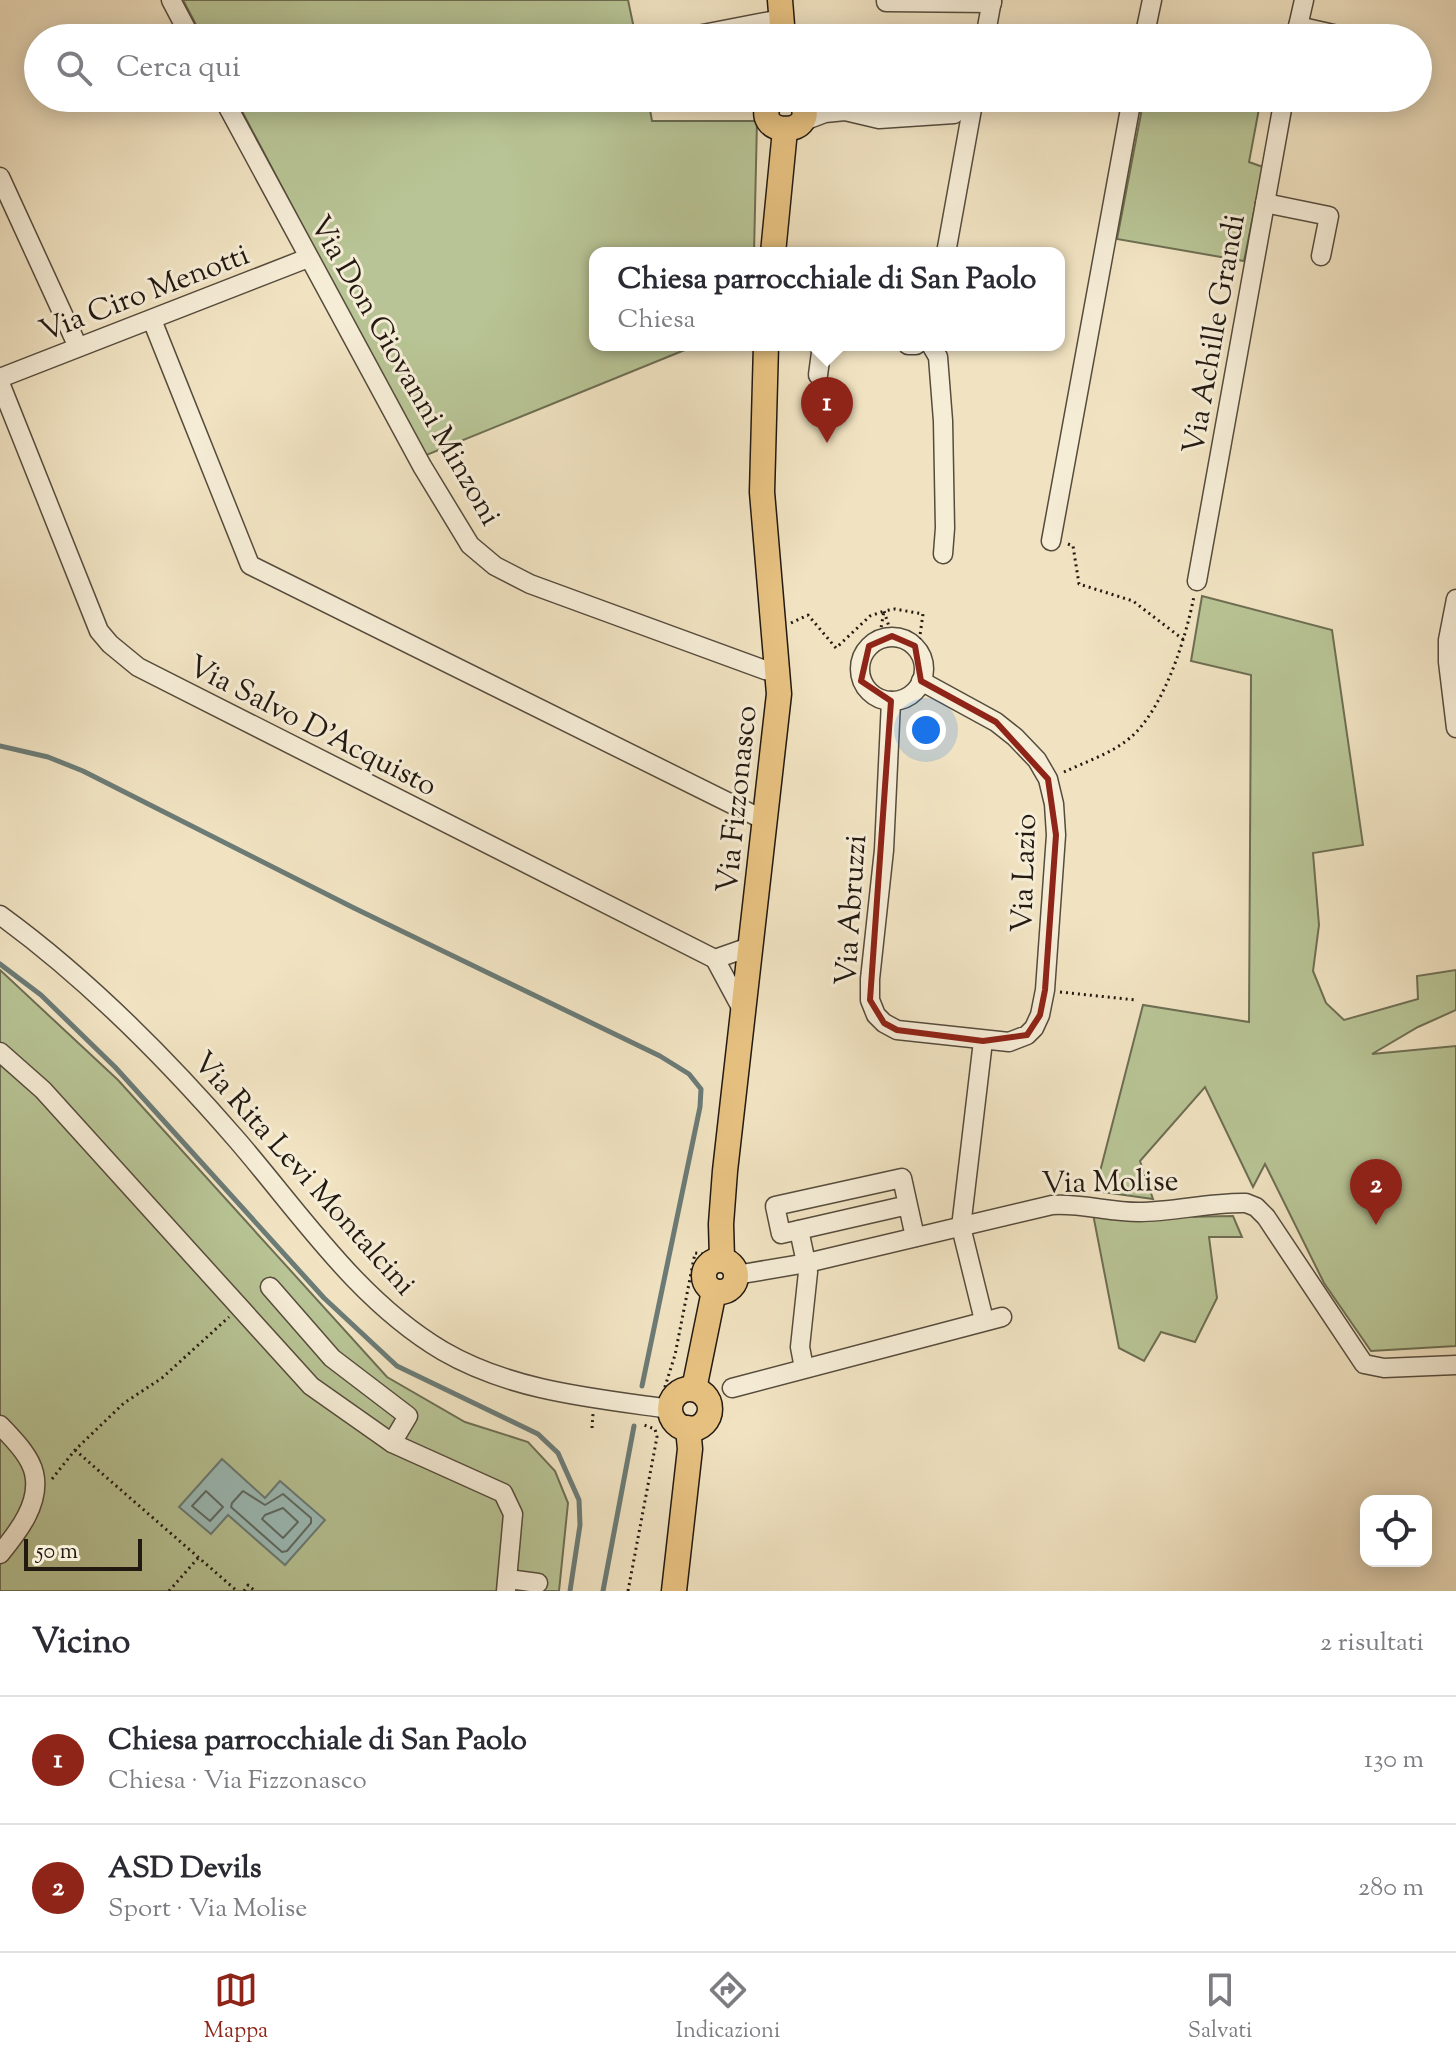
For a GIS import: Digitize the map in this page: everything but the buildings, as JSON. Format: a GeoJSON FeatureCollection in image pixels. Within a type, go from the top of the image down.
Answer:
{"type":"FeatureCollection","features":[{"type":"Feature","properties":{"kind":"main road"},"geometry":{"type":"LineString","coordinates":[[767,112],[769,121],[779,129],[796,112]]}},
{"type":"Feature","properties":{"kind":"main road"},"geometry":{"type":"LineString","coordinates":[[774,247],[796,112]]}},
{"type":"Feature","properties":{"kind":"main road","name":"Via Fizzonasco"},"geometry":{"type":"LineString","coordinates":[[694,1389],[714,1291],[703,1280],[704,1269],[711,1261],[729,1267],[721,1224],[725,1171],[776,738],[778,672],[762,492],[766,351]]}},
{"type":"Feature","properties":{"kind":"main road"},"geometry":{"type":"LineString","coordinates":[[694,1389],[705,1396],[710,1408],[701,1425],[688,1428],[657,1409],[677,1393],[694,1389]]}},
{"type":"Feature","properties":{"kind":"main road"},"geometry":{"type":"LineString","coordinates":[[674,1591],[690,1449],[688,1428]]}},
{"type":"Feature","properties":{"kind":"street"},"geometry":{"type":"LineString","coordinates":[[171,0],[184,24]]}},
{"type":"Feature","properties":{"kind":"street"},"geometry":{"type":"LineString","coordinates":[[886,0],[992,1],[988,24]]}},
{"type":"Feature","properties":{"kind":"street"},"geometry":{"type":"LineString","coordinates":[[1147,24],[1152,0]]}},
{"type":"Feature","properties":{"kind":"street"},"geometry":{"type":"LineString","coordinates":[[1299,24],[1304,0]]}},
{"type":"Feature","properties":{"kind":"street"},"geometry":{"type":"LineString","coordinates":[[755,24],[781,19]]}},
{"type":"Feature","properties":{"kind":"street","name":"Via Don Giovanni Minzoni"},"geometry":{"type":"LineString","coordinates":[[230,112],[422,466],[470,545],[495,566],[530,584],[765,670],[778,672]]}},
{"type":"Feature","properties":{"kind":"street"},"geometry":{"type":"LineString","coordinates":[[796,112],[835,112]]}},
{"type":"Feature","properties":{"kind":"street"},"geometry":{"type":"LineString","coordinates":[[849,112],[879,119],[956,112]]}},
{"type":"Feature","properties":{"kind":"street"},"geometry":{"type":"LineString","coordinates":[[947,247],[971,112]]}},
{"type":"Feature","properties":{"kind":"street"},"geometry":{"type":"LineString","coordinates":[[1051,541],[1129,112]]}},
{"type":"Feature","properties":{"kind":"street","name":"Via Achille Grandi"},"geometry":{"type":"LineString","coordinates":[[1197,581],[1281,112]]}},
{"type":"Feature","properties":{"kind":"street"},"geometry":{"type":"LineString","coordinates":[[0,177],[78,347]]}},
{"type":"Feature","properties":{"kind":"street"},"geometry":{"type":"LineString","coordinates":[[1265,203],[1329,216],[1321,256]]}},
{"type":"Feature","properties":{"kind":"street","name":"Via Ciro Menotti"},"geometry":{"type":"LineString","coordinates":[[0,380],[308,258]]}},
{"type":"Feature","properties":{"kind":"street"},"geometry":{"type":"LineString","coordinates":[[152,320],[250,565],[766,821]]}},
{"type":"Feature","properties":{"kind":"street"},"geometry":{"type":"LineString","coordinates":[[818,375],[821,351]]}},
{"type":"Feature","properties":{"kind":"street"},"geometry":{"type":"LineString","coordinates":[[934,351],[938,357],[943,421],[943,554]]}},
{"type":"Feature","properties":{"kind":"street","name":"Via Salvo D'Acquisto"},"geometry":{"type":"LineString","coordinates":[[0,380],[91,614],[99,631],[120,654],[138,667],[715,959]]}},
{"type":"Feature","properties":{"kind":"street"},"geometry":{"type":"LineString","coordinates":[[1456,599],[1448,651],[1456,728]]}},
{"type":"Feature","properties":{"kind":"street"},"geometry":{"type":"LineString","coordinates":[[886,637],[904,639],[915,646],[922,656],[924,669],[914,692],[904,699],[891,701],[868,691],[861,681],[859,668],[869,646],[886,637]]}},
{"type":"Feature","properties":{"kind":"street","name":"Via Lazio"},"geometry":{"type":"LineString","coordinates":[[921,681],[996,722],[1015,737],[1037,760],[1048,779],[1054,804],[1056,835],[1045,990],[1040,1015],[1027,1035],[1009,1042],[983,1041]]}},
{"type":"Feature","properties":{"kind":"street","name":"Via Abruzzi"},"geometry":{"type":"LineString","coordinates":[[891,701],[884,850],[870,1000],[876,1015],[897,1030],[983,1041]]}},
{"type":"Feature","properties":{"kind":"street","name":"Via Rita Levi Montalcini"},"geometry":{"type":"LineString","coordinates":[[0,915],[79,979],[176,1072],[364,1288],[419,1335],[445,1351],[513,1381],[544,1390],[657,1409]]}},
{"type":"Feature","properties":{"kind":"street"},"geometry":{"type":"LineString","coordinates":[[745,1015],[715,959],[752,946]]}},
{"type":"Feature","properties":{"kind":"street"},"geometry":{"type":"LineString","coordinates":[[732,1388],[993,1318],[961,1227],[983,1041]]}},
{"type":"Feature","properties":{"kind":"street"},"geometry":{"type":"LineString","coordinates":[[0,1052],[43,1090],[311,1386],[392,1443],[503,1493],[513,1514],[507,1585],[538,1583]]}},
{"type":"Feature","properties":{"kind":"street"},"geometry":{"type":"LineString","coordinates":[[908,1205],[781,1234],[775,1206],[902,1178],[908,1205],[915,1237]]}},
{"type":"Feature","properties":{"kind":"street","name":"Via Molise"},"geometry":{"type":"LineString","coordinates":[[729,1267],[807,1263],[1052,1205],[1151,1212],[1246,1203],[1256,1207],[1266,1217],[1364,1364],[1384,1368],[1456,1365]]}},
{"type":"Feature","properties":{"kind":"street"},"geometry":{"type":"LineString","coordinates":[[799,1230],[807,1263],[808,1284],[800,1347],[804,1368]]}},
{"type":"Feature","properties":{"kind":"street"},"geometry":{"type":"LineString","coordinates":[[270,1287],[332,1358],[408,1416],[392,1443]]}},
{"type":"Feature","properties":{"kind":"street"},"geometry":{"type":"LineString","coordinates":[[0,1425],[19,1446],[34,1472],[32,1503],[18,1531],[0,1554]]}},
{"type":"Feature","properties":{"kind":"path"},"geometry":{"type":"LineString","coordinates":[[1051,541],[1073,546],[1079,584],[1133,601],[1184,640]]}},
{"type":"Feature","properties":{"kind":"path"},"geometry":{"type":"LineString","coordinates":[[1048,779],[1131,737],[1151,711],[1184,640],[1197,581]]}},
{"type":"Feature","properties":{"kind":"path"},"geometry":{"type":"LineString","coordinates":[[787,624],[808,615],[836,648],[870,616],[895,609],[923,614],[919,642],[915,646]]}},
{"type":"Feature","properties":{"kind":"path"},"geometry":{"type":"LineString","coordinates":[[884,611],[886,637]]}},
{"type":"Feature","properties":{"kind":"path"},"geometry":{"type":"LineString","coordinates":[[884,611],[886,637]]}},
{"type":"Feature","properties":{"kind":"path"},"geometry":{"type":"LineString","coordinates":[[1045,990],[1136,1000]]}},
{"type":"Feature","properties":{"kind":"path"},"geometry":{"type":"LineString","coordinates":[[628,1591],[657,1437],[657,1409],[672,1370],[695,1253]]}},
{"type":"Feature","properties":{"kind":"path"},"geometry":{"type":"LineString","coordinates":[[32,1503],[75,1450],[124,1403],[162,1378],[240,1306]]}},
{"type":"Feature","properties":{"kind":"path"},"geometry":{"type":"LineString","coordinates":[[75,1450],[237,1591]]}},
{"type":"Feature","properties":{"kind":"path"},"geometry":{"type":"LineString","coordinates":[[169,1591],[198,1558]]}},
{"type":"Feature","properties":{"kind":"path"},"geometry":{"type":"LineString","coordinates":[[244,1591],[248,1585],[255,1591]]}},
{"type":"Feature","properties":{"kind":"highlighted area"},"geometry":{"type":"Polygon","coordinates":[[[892,636],[915,646],[921,681],[996,722],[1048,779],[1056,835],[1045,990],[1040,1015],[1027,1035],[983,1041],[897,1030],[884,1023],[870,1000],[891,701],[861,681],[869,646],[892,636]]]}},
{"type":"Feature","properties":{"kind":"green space"},"geometry":{"type":"Polygon","coordinates":[[[183,0],[628,0],[633,24],[196,24],[183,0]]]}},
{"type":"Feature","properties":{"kind":"green space"},"geometry":{"type":"Polygon","coordinates":[[[242,112],[650,112],[652,121],[757,121],[754,247],[589,247],[589,351],[682,351],[424,456],[242,112]]]}},
{"type":"Feature","properties":{"kind":"green space"},"geometry":{"type":"Polygon","coordinates":[[[1141,112],[1258,112],[1249,162],[1263,167],[1244,261],[1117,239],[1141,112]]]}},
{"type":"Feature","properties":{"kind":"green space"},"geometry":{"type":"Polygon","coordinates":[[[1202,596],[1332,630],[1363,845],[1313,853],[1319,925],[1313,971],[1326,1003],[1344,1020],[1418,999],[1417,976],[1456,970],[1456,1010],[1418,1027],[1372,1054],[1456,1046],[1456,1346],[1371,1351],[1324,1283],[1265,1164],[1253,1187],[1205,1087],[1140,1161],[1153,1199],[1095,1191],[1143,1005],[1249,1022],[1251,675],[1191,661],[1202,596]]]}},
{"type":"Feature","properties":{"kind":"green space"},"geometry":{"type":"Polygon","coordinates":[[[0,970],[118,1080],[387,1377],[465,1422],[528,1442],[555,1471],[568,1503],[559,1591],[0,1591],[0,970]]]}},
{"type":"Feature","properties":{"kind":"green space"},"geometry":{"type":"Polygon","coordinates":[[[1093,1214],[1233,1216],[1242,1237],[1209,1237],[1217,1298],[1195,1342],[1161,1332],[1144,1361],[1119,1348],[1093,1214]]]}},
{"type":"Feature","properties":{"kind":"water"},"geometry":{"type":"Polygon","coordinates":[[[222,1459],[265,1498],[280,1481],[325,1520],[285,1565],[228,1515],[211,1534],[179,1507],[222,1459]]]}},
{"type":"Feature","properties":{"kind":"waterway"},"geometry":{"type":"LineString","coordinates":[[0,746],[48,757],[83,771],[354,908],[660,1056],[689,1074],[701,1089],[700,1107],[642,1386]]}},
{"type":"Feature","properties":{"kind":"waterway"},"geometry":{"type":"LineString","coordinates":[[0,964],[41,995],[115,1067],[324,1298],[397,1366],[538,1434],[558,1453],[579,1500],[580,1525],[570,1591]]}},
{"type":"Feature","properties":{"kind":"waterway"},"geometry":{"type":"LineString","coordinates":[[603,1591],[634,1426]]}},
{"type":"Feature","properties":{"kind":"place","name":"Chiesa parrocchiale di San Paolo"},"geometry":{"type":"Point","coordinates":[827,443]}},
{"type":"Feature","properties":{"kind":"place","name":"ASD Devils"},"geometry":{"type":"Point","coordinates":[1376,1225]}}]}
